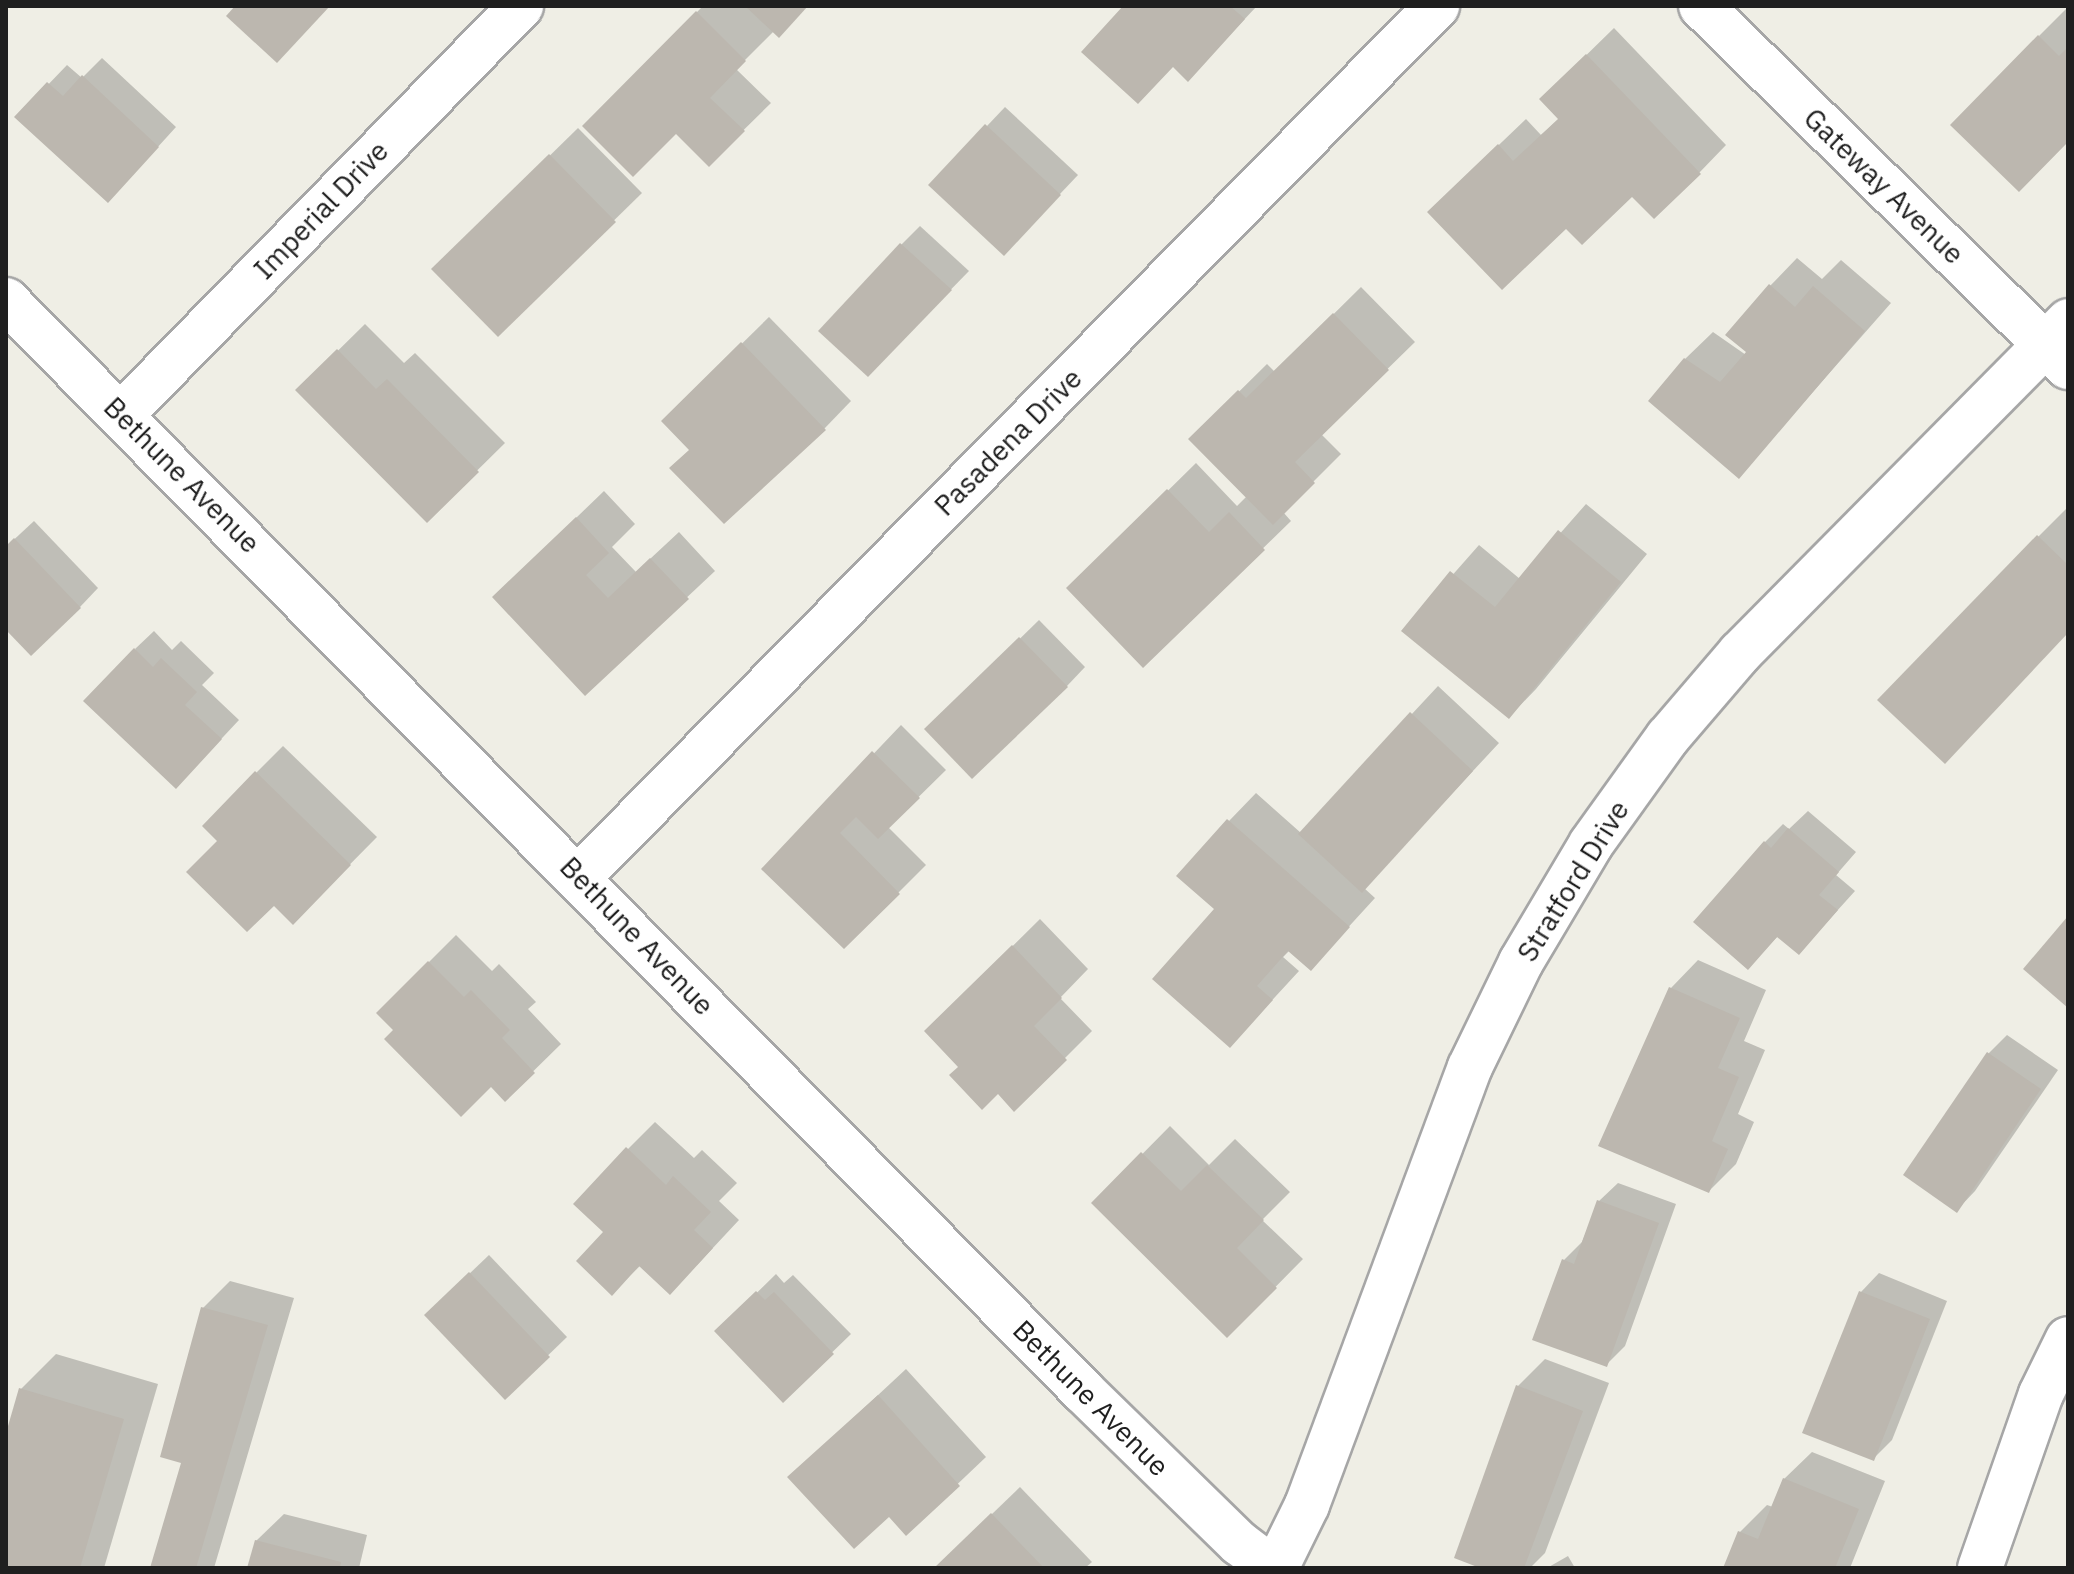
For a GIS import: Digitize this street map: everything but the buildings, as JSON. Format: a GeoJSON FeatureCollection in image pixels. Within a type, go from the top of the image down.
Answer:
{"type":"FeatureCollection","features":[{"type":"Feature","properties":{"kind":"street","name":"Imperial Drive"},"geometry":{"type":"LineString","coordinates":[[122,414],[521,6]]}},
{"type":"Feature","properties":{"kind":"street","name":"Pasadena Drive"},"geometry":{"type":"LineString","coordinates":[[579,877],[1437,6]]}},
{"type":"Feature","properties":{"kind":"street","name":"Gateway Avenue"},"geometry":{"type":"LineString","coordinates":[[1701,6],[2060,344]]}},
{"type":"Feature","properties":{"kind":"street","name":"Bethune Avenue"},"geometry":{"type":"LineString","coordinates":[[6,300],[122,414],[1083,1391],[1239,1543],[1274,1568]]}},
{"type":"Feature","properties":{"kind":"street","name":"Stratford Drive"},"geometry":{"type":"LineString","coordinates":[[1274,1568],[1307,1505],[1470,1067],[1521,962],[1591,844],[1668,737],[1740,653],[2060,344]]}},
{"type":"Feature","properties":{"kind":"street"},"geometry":{"type":"LineString","coordinates":[[1980,1568],[2041,1394],[2068,1339]]}}]}
